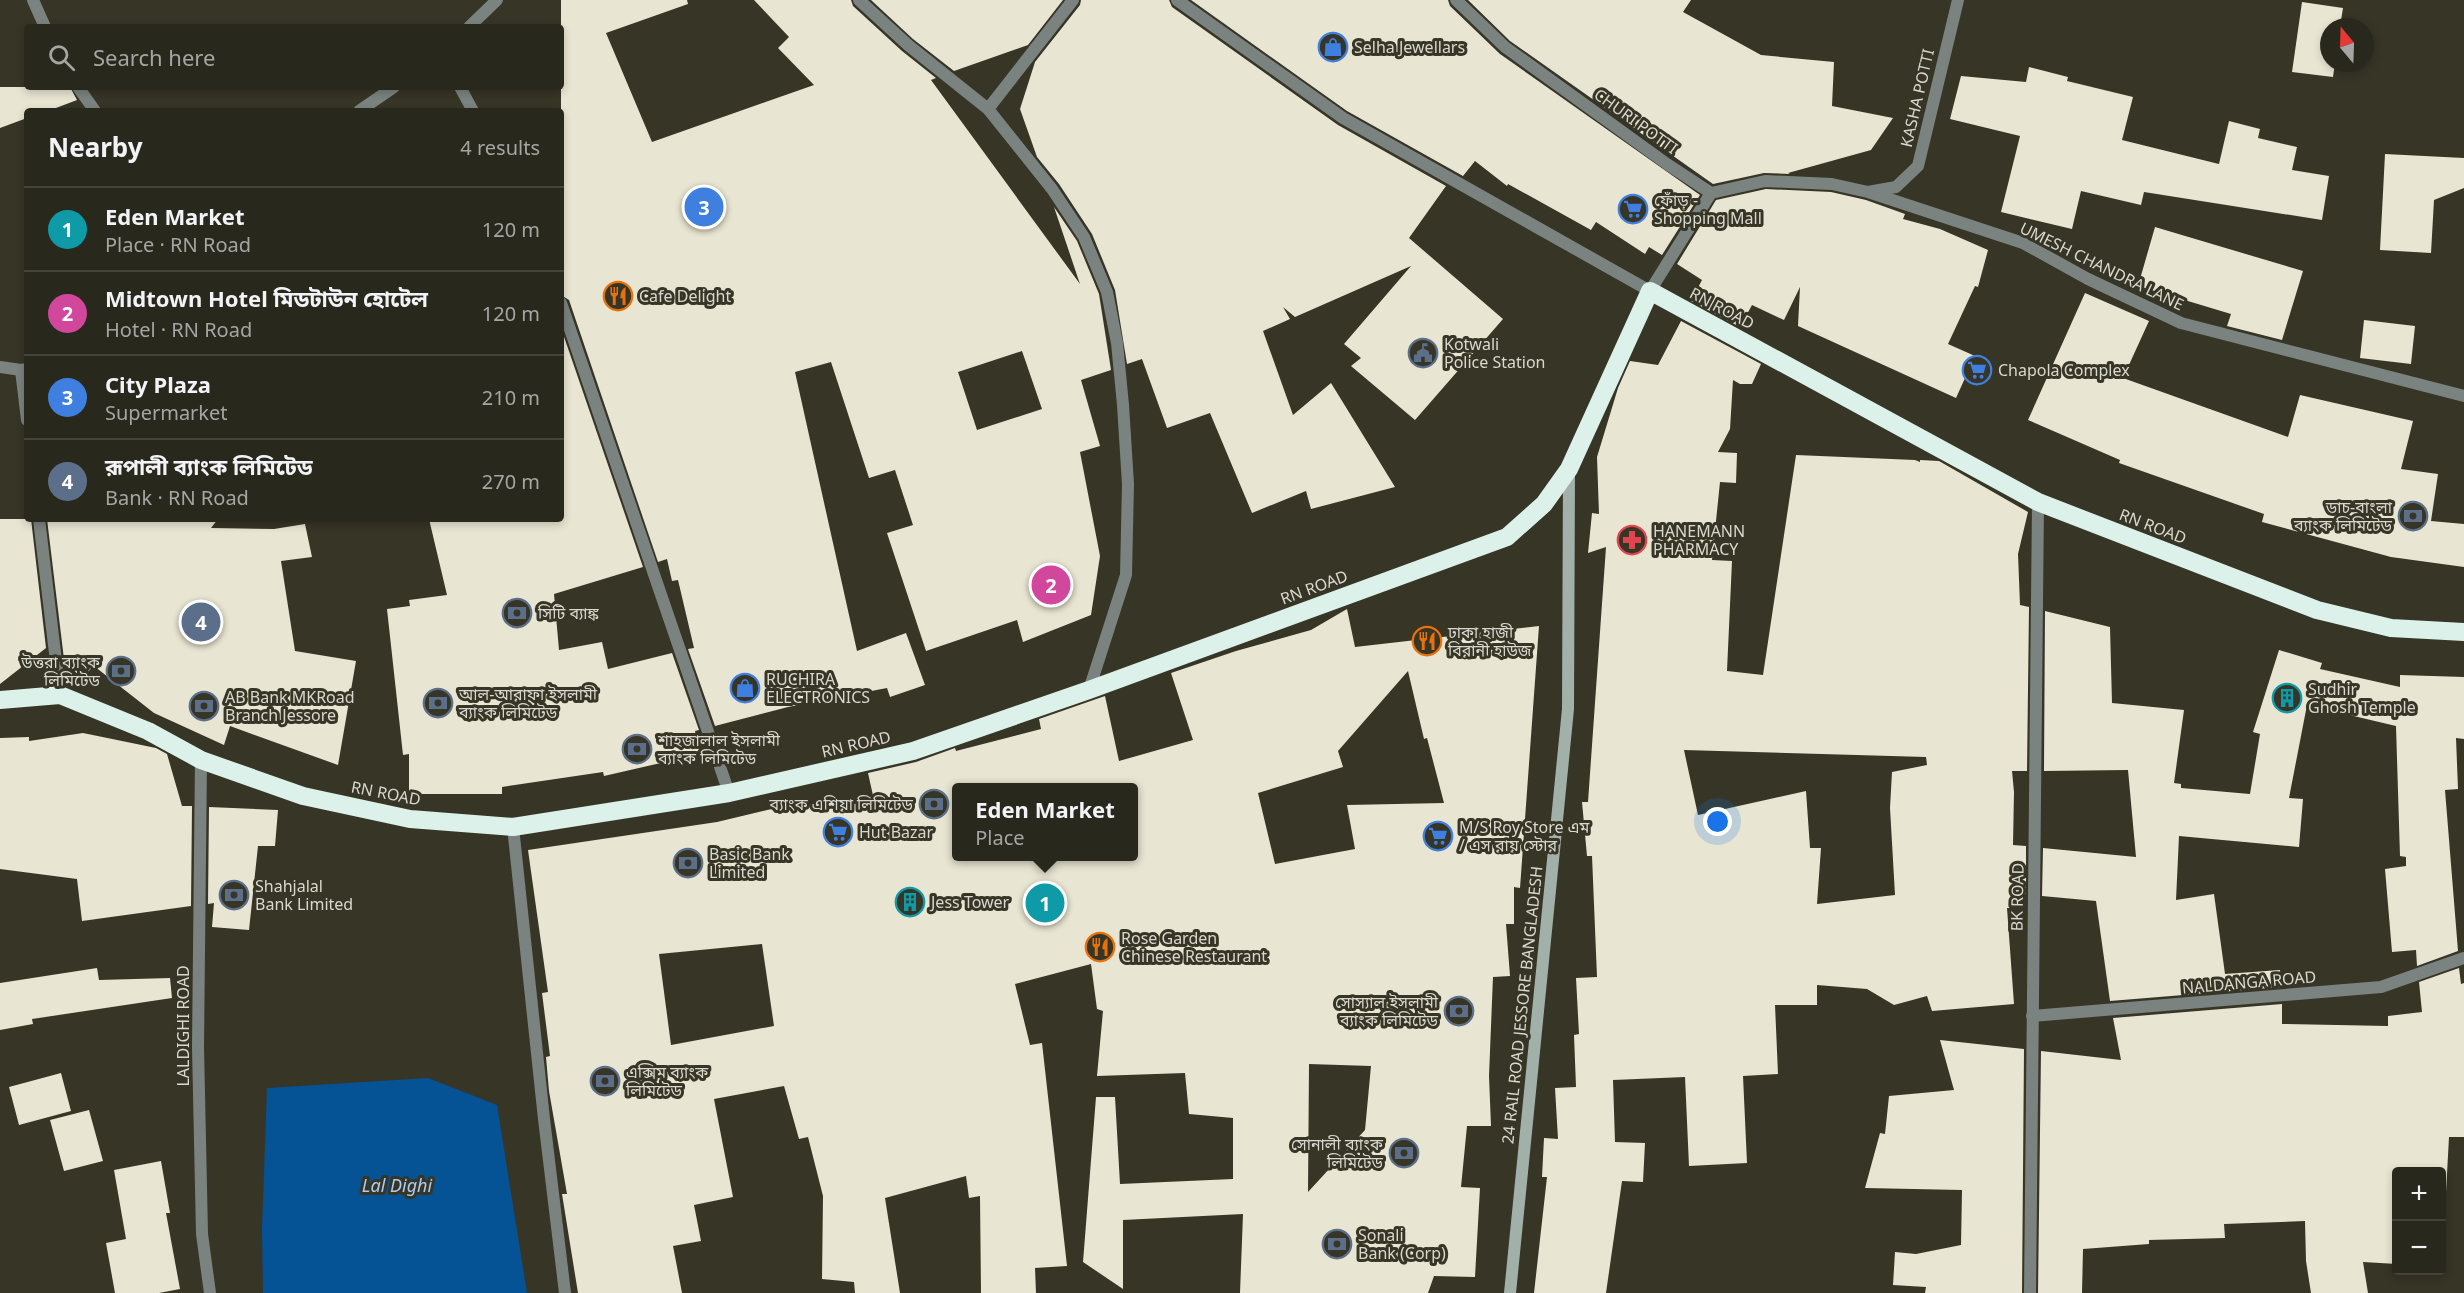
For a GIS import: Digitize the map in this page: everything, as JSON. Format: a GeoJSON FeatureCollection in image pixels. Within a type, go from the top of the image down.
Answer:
{"type":"FeatureCollection","features":[{"type":"Feature","properties":{"kind":"highway","name":"RN ROAD"},"geometry":{"type":"LineString","coordinates":[[0,700],[60,695],[148,731],[201,760],[303,796],[410,819],[513,827],[729,793],[913,751],[1089,690],[1507,537],[1544,504],[1569,469],[1650,291],[2038,502],[2317,610],[2391,628],[2464,632]]}},
{"type":"Feature","properties":{"kind":"street"},"geometry":{"type":"LineString","coordinates":[[33,0],[44,24]]}},
{"type":"Feature","properties":{"kind":"street"},"geometry":{"type":"LineString","coordinates":[[473,24],[497,0]]}},
{"type":"Feature","properties":{"kind":"street"},"geometry":{"type":"LineString","coordinates":[[859,0],[908,45],[988,109],[1052,189],[1084,237],[1107,292],[1118,343],[1128,484],[1126,576],[1089,690]]}},
{"type":"Feature","properties":{"kind":"street"},"geometry":{"type":"LineString","coordinates":[[988,109],[1073,0]]}},
{"type":"Feature","properties":{"kind":"street"},"geometry":{"type":"LineString","coordinates":[[1177,0],[1343,118],[1650,291],[1711,193]]}},
{"type":"Feature","properties":{"kind":"street","name":"CHURI POTTI"},"geometry":{"type":"LineString","coordinates":[[1456,0],[1505,47],[1711,193]]}},
{"type":"Feature","properties":{"kind":"street","name":"KASHA POTTI"},"geometry":{"type":"LineString","coordinates":[[1711,193],[1764,181],[1832,184],[1868,192],[1896,187],[1918,166],[1958,0]]}},
{"type":"Feature","properties":{"kind":"street"},"geometry":{"type":"LineString","coordinates":[[80,90],[93,108]]}},
{"type":"Feature","properties":{"kind":"street"},"geometry":{"type":"LineString","coordinates":[[363,108],[390,90]]}},
{"type":"Feature","properties":{"kind":"street"},"geometry":{"type":"LineString","coordinates":[[462,90],[471,108]]}},
{"type":"Feature","properties":{"kind":"street","name":"UMESH CHANDRA LANE"},"geometry":{"type":"LineString","coordinates":[[1868,192],[2024,243],[2088,279],[2181,323],[2464,396]]}},
{"type":"Feature","properties":{"kind":"street"},"geometry":{"type":"LineString","coordinates":[[564,312],[729,793]]}},
{"type":"Feature","properties":{"kind":"street"},"geometry":{"type":"LineString","coordinates":[[0,367],[24,369]]}},
{"type":"Feature","properties":{"kind":"street","name":"24 RAIL ROAD JESSORE BANGLADESH"},"geometry":{"type":"LineString","coordinates":[[1510,1293],[1568,710],[1569,469]]}},
{"type":"Feature","properties":{"kind":"street","name":"BK ROAD"},"geometry":{"type":"LineString","coordinates":[[2030,1293],[2038,502]]}},
{"type":"Feature","properties":{"kind":"street"},"geometry":{"type":"LineString","coordinates":[[39,522],[60,695]]}},
{"type":"Feature","properties":{"kind":"street","name":"LALDIGHI ROAD"},"geometry":{"type":"LineString","coordinates":[[201,760],[198,1058],[201,1234],[210,1293]]}},
{"type":"Feature","properties":{"kind":"street"},"geometry":{"type":"LineString","coordinates":[[513,827],[565,1293]]}},
{"type":"Feature","properties":{"kind":"street","name":"NALDANGA ROAD"},"geometry":{"type":"LineString","coordinates":[[2032,1016],[2381,987],[2464,958]]}},
{"type":"Feature","properties":{"kind":"water","name":"Lal Dighi"},"geometry":{"type":"Polygon","coordinates":[[[428,1078],[497,1105],[527,1293],[263,1293],[262,1228],[267,1088],[428,1078]]]}},
{"type":"Feature","properties":{"kind":"building"},"geometry":{"type":"Polygon","coordinates":[[[561,0],[687,0],[688,4],[606,33],[652,142],[814,85],[778,48],[789,37],[754,0],[851,0],[853,6],[902,51],[936,78],[931,80],[1080,284],[1054,207],[1077,241],[1099,294],[1111,370],[1081,380],[1100,446],[1080,452],[1100,556],[1091,615],[1023,642],[1017,620],[926,651],[887,533],[913,525],[895,470],[869,478],[831,362],[795,372],[857,651],[906,633],[925,685],[890,697],[887,688],[788,707],[715,726],[688,649],[694,648],[678,580],[672,581],[667,559],[658,562],[569,300],[564,297],[564,108],[561,108],[561,90],[564,90],[564,24],[561,24],[561,0]],[[1022,351],[958,372],[977,430],[1042,409],[1022,351]]]}},
{"type":"Feature","properties":{"kind":"building"},"geometry":{"type":"Polygon","coordinates":[[[871,0],[1063,0],[1028,45],[954,71],[913,39],[871,0]]]}},
{"type":"Feature","properties":{"kind":"building"},"geometry":{"type":"Polygon","coordinates":[[[1081,0],[1169,0],[1172,7],[1338,125],[1446,186],[1409,238],[1503,319],[1415,420],[1351,366],[1361,358],[1344,344],[1411,266],[1295,317],[1283,307],[1290,319],[1263,331],[1293,415],[1331,383],[1395,487],[1311,509],[1306,491],[1252,513],[1210,413],[1167,428],[1142,359],[1127,364],[1115,290],[1092,234],[1059,184],[1037,157],[1020,109],[1035,62],[1080,5],[1081,0]]]}},
{"type":"Feature","properties":{"kind":"building"},"geometry":{"type":"Polygon","coordinates":[[[1191,0],[1448,0],[1450,6],[1500,54],[1700,195],[1662,255],[1649,247],[1645,254],[1596,222],[1591,230],[1508,184],[1507,186],[1475,161],[1463,176],[1347,111],[1191,0]]]}},
{"type":"Feature","properties":{"kind":"building"},"geometry":{"type":"Polygon","coordinates":[[[1468,0],[1691,0],[1683,12],[1761,55],[1834,62],[1832,106],[1893,118],[1871,150],[1788,173],[1790,174],[1764,173],[1713,184],[1510,41],[1468,0]]]}},
{"type":"Feature","properties":{"kind":"building"},"geometry":{"type":"Polygon","coordinates":[[[2302,2],[2343,8],[2341,18],[2320,18],[2320,72],[2334,72],[2333,77],[2292,72],[2302,2]]]}},
{"type":"Feature","properties":{"kind":"building"},"geometry":{"type":"Polygon","coordinates":[[[2029,67],[2068,77],[2067,81],[2133,97],[2122,140],[2219,164],[2229,121],[2260,129],[2258,138],[2297,147],[2292,170],[2329,176],[2322,220],[2144,192],[2141,205],[2081,191],[2072,229],[2001,212],[2020,136],[1950,119],[1961,76],[2026,82],[2029,67]]]}},
{"type":"Feature","properties":{"kind":"building"},"geometry":{"type":"Polygon","coordinates":[[[0,87],[24,87],[24,90],[72,90],[77,100],[56,108],[24,108],[24,119],[0,128],[0,87]]]}},
{"type":"Feature","properties":{"kind":"building"},"geometry":{"type":"Polygon","coordinates":[[[2385,154],[2464,158],[2464,188],[2434,200],[2431,253],[2380,250],[2385,154]]]}},
{"type":"Feature","properties":{"kind":"building"},"geometry":{"type":"Polygon","coordinates":[[[1766,189],[1831,192],[1866,200],[1905,214],[1903,219],[1940,229],[1988,250],[1978,287],[1975,286],[1948,344],[1975,356],[1956,398],[1798,326],[1800,287],[1784,320],[1752,305],[1740,327],[1691,301],[1702,280],[1677,264],[1716,200],[1766,189]]]}},
{"type":"Feature","properties":{"kind":"building"},"geometry":{"type":"Polygon","coordinates":[[[2155,227],[2303,271],[2282,340],[2227,326],[2231,314],[2138,286],[2155,227]]]}},
{"type":"Feature","properties":{"kind":"building"},"geometry":{"type":"Polygon","coordinates":[[[2085,293],[2149,321],[2123,378],[2288,437],[2300,395],[2413,421],[2401,469],[2438,474],[2431,521],[2464,524],[2464,567],[2391,557],[2262,522],[2264,514],[2119,463],[2120,460],[2028,420],[2085,293]]]}},
{"type":"Feature","properties":{"kind":"building"},"geometry":{"type":"Polygon","coordinates":[[[2364,320],[2415,326],[2411,364],[2360,358],[2364,320]]]}},
{"type":"Feature","properties":{"kind":"building"},"geometry":{"type":"Polygon","coordinates":[[[1681,321],[1761,364],[1752,384],[1740,384],[1733,380],[1730,429],[1718,452],[1737,453],[1736,483],[1720,482],[1712,560],[1732,561],[1727,671],[1763,675],[1796,455],[1939,461],[2028,512],[2018,554],[2020,605],[2029,607],[2027,771],[2012,771],[2013,845],[2026,846],[2026,894],[2021,894],[2018,908],[2007,908],[2014,1004],[1932,1011],[1927,996],[1894,1005],[1867,989],[1817,985],[1817,1005],[1775,1005],[1778,1074],[1743,1076],[1747,1163],[1689,1166],[1685,1077],[1613,1080],[1615,1142],[1645,1143],[1643,1182],[1622,1181],[1606,1293],[1534,1293],[1547,1177],[1542,1177],[1544,1138],[1558,1139],[1555,1088],[1576,1087],[1574,1035],[1579,1034],[1576,978],[1597,977],[1592,856],[1587,856],[1582,802],[1588,802],[1606,547],[1588,553],[1592,513],[1599,514],[1597,457],[1618,388],[1630,361],[1658,365],[1681,321]],[[1684,750],[1698,815],[1806,791],[1810,848],[1821,848],[1817,904],[1895,895],[1890,808],[1892,772],[1927,765],[1926,757],[1684,750]]]}},
{"type":"Feature","properties":{"kind":"building"},"geometry":{"type":"Polygon","coordinates":[[[564,337],[643,567],[554,594],[559,650],[602,642],[608,669],[672,653],[699,730],[695,731],[700,754],[604,776],[603,772],[502,787],[502,794],[409,794],[409,754],[403,755],[387,609],[410,606],[409,600],[447,595],[430,522],[564,522],[564,337]]]}},
{"type":"Feature","properties":{"kind":"building"},"geometry":{"type":"Polygon","coordinates":[[[0,519],[24,519],[24,522],[31,522],[46,648],[0,684],[0,519]]]}},
{"type":"Feature","properties":{"kind":"building"},"geometry":{"type":"Polygon","coordinates":[[[47,522],[216,522],[211,528],[274,529],[305,524],[312,557],[281,561],[295,651],[356,661],[338,765],[230,726],[224,745],[154,713],[94,666],[81,678],[64,659],[47,522]]]}},
{"type":"Feature","properties":{"kind":"building"},"geometry":{"type":"Polygon","coordinates":[[[1347,609],[1355,647],[1539,626],[1520,888],[1514,887],[1514,924],[1506,924],[1510,976],[1493,977],[1489,1076],[1491,1126],[1467,1126],[1461,1187],[1480,1188],[1475,1277],[1434,1276],[1428,1293],[1240,1293],[1243,1214],[1123,1220],[1123,1289],[1083,1262],[1096,1097],[1115,1097],[1120,1184],[1233,1179],[1233,1118],[1189,1114],[1185,1073],[1097,1076],[1103,1011],[1097,1009],[1091,964],[1015,984],[1030,1045],[1042,1043],[1067,1266],[1035,1268],[1036,1293],[981,1293],[980,1196],[969,1198],[966,1176],[885,1198],[900,1293],[855,1293],[854,1282],[822,1279],[823,1196],[808,1137],[799,1139],[784,1086],[714,1099],[733,1197],[694,1205],[701,1241],[673,1246],[682,1293],[578,1293],[562,1194],[567,1194],[549,1091],[546,1057],[550,1056],[542,993],[548,992],[528,850],[717,822],[780,807],[874,800],[868,773],[916,762],[955,748],[956,751],[1041,729],[1039,719],[1105,696],[1119,761],[1193,740],[1171,673],[1236,651],[1311,630],[1347,609]],[[1408,671],[1338,751],[1343,767],[1258,793],[1275,864],[1355,849],[1347,805],[1444,803],[1427,738],[1424,739],[1408,671]],[[762,944],[659,954],[671,1045],[774,1026],[762,944]],[[1309,1064],[1308,1192],[1365,1130],[1371,1066],[1309,1064]]]}},
{"type":"Feature","properties":{"kind":"building"},"geometry":{"type":"Polygon","coordinates":[[[2045,611],[2110,627],[2112,703],[2184,710],[2174,783],[2181,784],[2181,788],[2250,794],[2260,734],[2253,732],[2279,650],[2322,663],[2320,669],[2400,687],[2400,675],[2464,677],[2464,739],[2456,738],[2458,789],[2445,790],[2458,951],[2417,966],[2416,950],[2392,952],[2385,869],[2406,866],[2406,857],[2400,856],[2396,726],[2307,705],[2289,798],[2303,799],[2299,847],[2179,836],[2176,900],[2214,894],[2225,974],[2280,970],[2281,987],[2110,1001],[2096,901],[2042,896],[2043,848],[2136,857],[2128,770],[2044,771],[2045,611]]]}},
{"type":"Feature","properties":{"kind":"building"},"geometry":{"type":"Polygon","coordinates":[[[83,733],[156,748],[167,754],[182,806],[192,806],[191,906],[82,921],[77,879],[0,869],[0,738],[29,737],[29,741],[83,733]]]}},
{"type":"Feature","properties":{"kind":"building"},"geometry":{"type":"Polygon","coordinates":[[[209,807],[278,810],[275,846],[258,846],[249,930],[212,927],[214,903],[208,904],[209,807]]]}},
{"type":"Feature","properties":{"kind":"building"},"geometry":{"type":"Polygon","coordinates":[[[97,968],[99,980],[170,978],[172,998],[32,1019],[33,1024],[0,1030],[0,983],[97,968]]]}},
{"type":"Feature","properties":{"kind":"building"},"geometry":{"type":"Polygon","coordinates":[[[2459,968],[2461,984],[2464,983],[2464,1137],[2449,1137],[2446,1192],[2446,1167],[2392,1167],[2392,1264],[2363,1262],[2368,1293],[2311,1293],[2306,1261],[2305,1221],[2224,1224],[2225,1238],[2149,1240],[2149,1244],[2083,1249],[2082,1293],[2038,1293],[2041,1051],[2121,1060],[2113,1018],[2282,1004],[2282,1024],[2388,1026],[2388,1016],[2422,1012],[2419,982],[2459,968]]]}},
{"type":"Feature","properties":{"kind":"building"},"geometry":{"type":"Polygon","coordinates":[[[1940,1040],[2024,1049],[2022,1293],[1925,1293],[1926,1287],[1893,1285],[1895,1252],[1916,1254],[1961,1245],[1962,1190],[1865,1188],[1880,1133],[1885,1134],[1889,1096],[1954,1090],[1940,1040]]]}},
{"type":"Feature","properties":{"kind":"building"},"geometry":{"type":"Polygon","coordinates":[[[61,1073],[71,1111],[19,1125],[9,1087],[61,1073]]]}},
{"type":"Feature","properties":{"kind":"building"},"geometry":{"type":"Polygon","coordinates":[[[89,1110],[103,1161],[64,1171],[50,1120],[89,1110]]]}},
{"type":"Feature","properties":{"kind":"building"},"geometry":{"type":"Polygon","coordinates":[[[161,1161],[170,1213],[166,1213],[180,1289],[159,1293],[115,1293],[106,1243],[126,1239],[114,1170],[161,1161]]]}},
{"type":"Feature","properties":{"kind":"place","name":"Selha Jewellars"},"geometry":{"type":"Point","coordinates":[1333,47]}},
{"type":"Feature","properties":{"kind":"place","name":"City Plaza"},"geometry":{"type":"Point","coordinates":[704,207]}},
{"type":"Feature","properties":{"kind":"place","name":"ফোঁড় - Shopping Mall"},"geometry":{"type":"Point","coordinates":[1633,209]}},
{"type":"Feature","properties":{"kind":"place","name":"Cafe Delight"},"geometry":{"type":"Point","coordinates":[618,296]}},
{"type":"Feature","properties":{"kind":"place","name":"Kotwali Police Station"},"geometry":{"type":"Point","coordinates":[1423,353]}},
{"type":"Feature","properties":{"kind":"place","name":"Chapola Complex"},"geometry":{"type":"Point","coordinates":[1977,370]}},
{"type":"Feature","properties":{"kind":"place","name":"ডাচ-বাংলা ব্যাংক লিমিটেড"},"geometry":{"type":"Point","coordinates":[2413,516]}},
{"type":"Feature","properties":{"kind":"place","name":"HANEMANN PHARMACY"},"geometry":{"type":"Point","coordinates":[1632,540]}},
{"type":"Feature","properties":{"kind":"place","name":"Midtown Hotel মিডটাউন হোটেল"},"geometry":{"type":"Point","coordinates":[1051,585]}},
{"type":"Feature","properties":{"kind":"place","name":"সিটি ব্যাঙ্ক"},"geometry":{"type":"Point","coordinates":[517,613]}},
{"type":"Feature","properties":{"kind":"place","name":"রূপালী ব্যাংক লিমিটেড"},"geometry":{"type":"Point","coordinates":[201,622]}},
{"type":"Feature","properties":{"kind":"place","name":"ঢাকা হাজী বিরানী হাউজ"},"geometry":{"type":"Point","coordinates":[1427,641]}},
{"type":"Feature","properties":{"kind":"place","name":"উত্তরা ব্যাংক লিমিটেড"},"geometry":{"type":"Point","coordinates":[121,671]}},
{"type":"Feature","properties":{"kind":"place","name":"RUCHIRA ELECTRONICS"},"geometry":{"type":"Point","coordinates":[745,688]}},
{"type":"Feature","properties":{"kind":"place","name":"Sudhir Ghosh Temple"},"geometry":{"type":"Point","coordinates":[2287,698]}},
{"type":"Feature","properties":{"kind":"place","name":"আল-আরাফা ইসলামী ব্যাংক লিমিটেড"},"geometry":{"type":"Point","coordinates":[438,703]}},
{"type":"Feature","properties":{"kind":"place","name":"AB Bank MKRoad Branch Jessore"},"geometry":{"type":"Point","coordinates":[204,706]}},
{"type":"Feature","properties":{"kind":"place","name":"শাহজালাল ইসলামী ব্যাংক লিমিটেড"},"geometry":{"type":"Point","coordinates":[637,749]}},
{"type":"Feature","properties":{"kind":"place","name":"ব্যাংক এশিয়া লিমিটেড"},"geometry":{"type":"Point","coordinates":[934,804]}},
{"type":"Feature","properties":{"kind":"place","name":"Hut Bazar"},"geometry":{"type":"Point","coordinates":[838,832]}},
{"type":"Feature","properties":{"kind":"place","name":"M/S Roy Store এম / এস রায় স্টোর"},"geometry":{"type":"Point","coordinates":[1438,836]}},
{"type":"Feature","properties":{"kind":"place","name":"Basic Bank Limited"},"geometry":{"type":"Point","coordinates":[688,863]}},
{"type":"Feature","properties":{"kind":"place","name":"Shahjalal Bank Limited"},"geometry":{"type":"Point","coordinates":[234,895]}},
{"type":"Feature","properties":{"kind":"place","name":"Jess Tower"},"geometry":{"type":"Point","coordinates":[910,902]}},
{"type":"Feature","properties":{"kind":"place","name":"Eden Market"},"geometry":{"type":"Point","coordinates":[1045,903]}},
{"type":"Feature","properties":{"kind":"place","name":"Rose Garden Chinese Restaurant"},"geometry":{"type":"Point","coordinates":[1100,947]}},
{"type":"Feature","properties":{"kind":"place","name":"সোস্যাল ইসলামী ব্যাংক লিমিটেড"},"geometry":{"type":"Point","coordinates":[1459,1011]}},
{"type":"Feature","properties":{"kind":"place","name":"এক্সিম ব্যাংক লিমিটেড"},"geometry":{"type":"Point","coordinates":[605,1081]}},
{"type":"Feature","properties":{"kind":"place","name":"সোনালী ব্যাংক লিমিটেড"},"geometry":{"type":"Point","coordinates":[1404,1153]}},
{"type":"Feature","properties":{"kind":"place","name":"Sonali Bank (Corp)"},"geometry":{"type":"Point","coordinates":[1337,1244]}}]}
